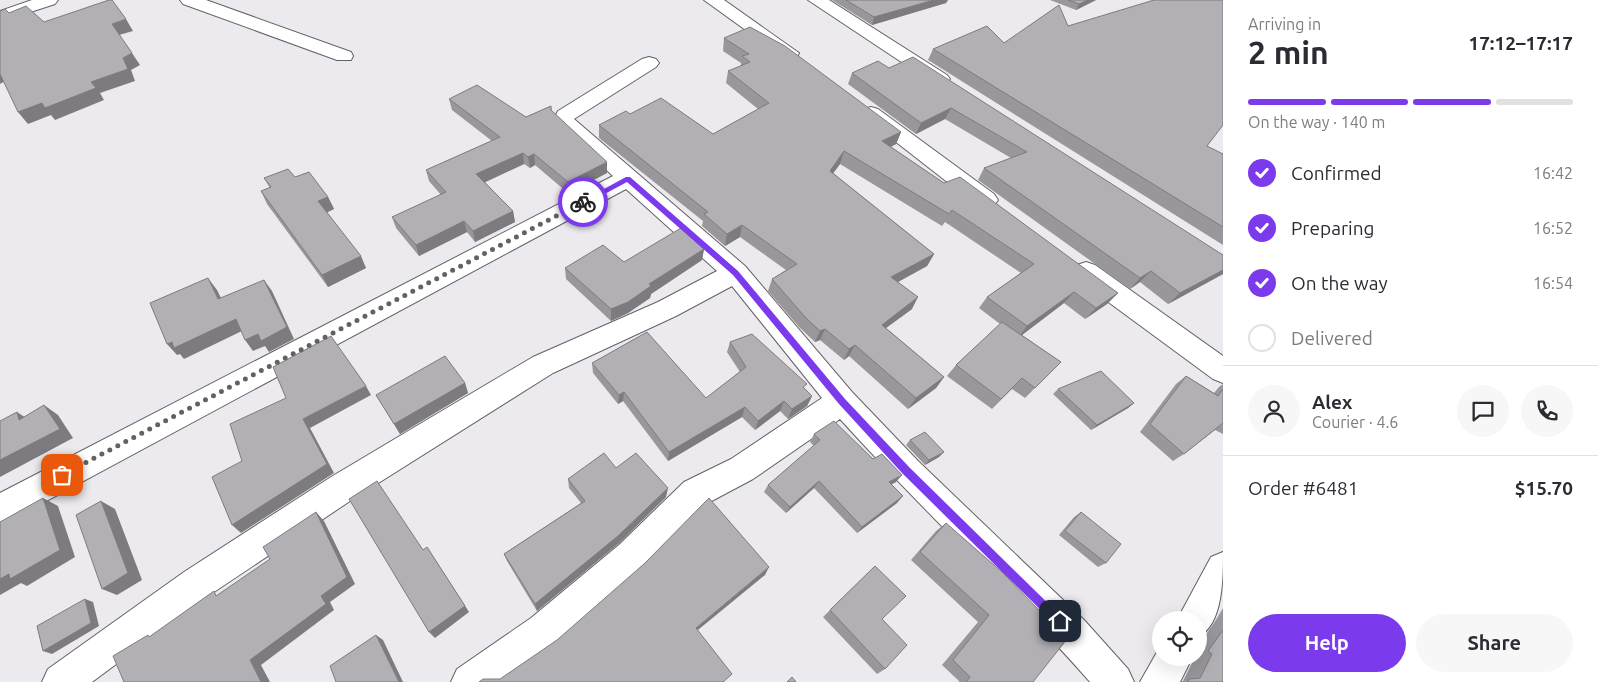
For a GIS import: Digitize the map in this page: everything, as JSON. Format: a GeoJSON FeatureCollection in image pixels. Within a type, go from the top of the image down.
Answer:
{"type":"FeatureCollection","features":[{"type":"Feature","properties":{"kind":"street"},"geometry":{"type":"LineString","coordinates":[[0,17],[49,0]]}},
{"type":"Feature","properties":{"kind":"street"},"geometry":{"type":"LineString","coordinates":[[189,0],[288,34],[344,56]]}},
{"type":"Feature","properties":{"kind":"street"},"geometry":{"type":"LineString","coordinates":[[713,0],[804,64]]}},
{"type":"Feature","properties":{"kind":"street"},"geometry":{"type":"LineString","coordinates":[[817,0],[958,90]]}},
{"type":"Feature","properties":{"kind":"street"},"geometry":{"type":"LineString","coordinates":[[649,63],[563,118],[566,124],[736,273],[842,401],[907,471],[1072,634],[1115,682]]}},
{"type":"Feature","properties":{"kind":"street"},"geometry":{"type":"LineString","coordinates":[[852,99],[1006,215]]}},
{"type":"Feature","properties":{"kind":"street"},"geometry":{"type":"LineString","coordinates":[[0,510],[45,484],[628,178]]}},
{"type":"Feature","properties":{"kind":"street"},"geometry":{"type":"LineString","coordinates":[[1067,259],[1223,371]]}},
{"type":"Feature","properties":{"kind":"street"},"geometry":{"type":"LineString","coordinates":[[61,682],[196,584],[342,488],[432,432],[544,365],[667,309],[736,273]]}},
{"type":"Feature","properties":{"kind":"street"},"geometry":{"type":"LineString","coordinates":[[470,682],[544,630],[631,557],[696,493],[742,468],[842,401]]}},
{"type":"Feature","properties":{"kind":"street"},"geometry":{"type":"LineString","coordinates":[[1200,611],[1223,569]]}},
{"type":"Feature","properties":{"kind":"building"},"geometry":{"type":"Polygon","coordinates":[[[112,0],[126,19],[112,24],[132,53],[123,58],[128,69],[91,82],[96,88],[45,108],[42,103],[18,112],[0,74],[0,11],[5,9],[9,13],[26,6],[44,22],[112,0]]]}},
{"type":"Feature","properties":{"kind":"building"},"geometry":{"type":"Polygon","coordinates":[[[846,0],[934,0],[874,17],[846,0]]]}},
{"type":"Feature","properties":{"kind":"building"},"geometry":{"type":"Polygon","coordinates":[[[1068,0],[1088,0],[1079,4],[1068,0]]]}},
{"type":"Feature","properties":{"kind":"building"},"geometry":{"type":"Polygon","coordinates":[[[1154,0],[1223,0],[1223,125],[1207,146],[1223,154],[1223,227],[933,49],[987,26],[1004,43],[1059,5],[1068,26],[1154,0]]]}},
{"type":"Feature","properties":{"kind":"building"},"geometry":{"type":"Polygon","coordinates":[[[750,27],[785,46],[901,132],[882,141],[944,183],[960,177],[1118,293],[1096,308],[1074,292],[1027,326],[987,297],[1034,264],[952,210],[949,214],[844,151],[830,171],[934,254],[891,277],[918,297],[882,325],[944,377],[916,398],[855,345],[849,349],[825,329],[820,331],[805,317],[772,279],[797,264],[742,225],[727,234],[704,214],[708,212],[599,125],[626,111],[630,114],[661,98],[713,134],[769,103],[728,71],[750,62],[742,56],[749,54],[724,38],[750,27]]]}},
{"type":"Feature","properties":{"kind":"building"},"geometry":{"type":"Polygon","coordinates":[[[913,57],[1223,255],[1223,270],[1180,293],[1151,271],[1140,278],[984,168],[1027,152],[951,108],[921,123],[852,73],[878,61],[889,68],[913,57]]]}},
{"type":"Feature","properties":{"kind":"building"},"geometry":{"type":"Polygon","coordinates":[[[477,85],[526,117],[551,106],[551,110],[607,162],[568,182],[534,154],[528,157],[523,153],[476,174],[513,211],[473,231],[464,221],[416,245],[392,217],[446,192],[426,170],[500,137],[449,99],[477,85]]]}},
{"type":"Feature","properties":{"kind":"building"},"geometry":{"type":"Polygon","coordinates":[[[288,169],[295,177],[309,172],[328,197],[318,201],[361,256],[322,275],[261,191],[271,187],[264,178],[288,169]]]}},
{"type":"Feature","properties":{"kind":"building"},"geometry":{"type":"Polygon","coordinates":[[[681,228],[704,249],[649,284],[651,286],[628,302],[611,309],[565,268],[603,245],[624,262],[681,228]]]}},
{"type":"Feature","properties":{"kind":"building"},"geometry":{"type":"Polygon","coordinates":[[[208,278],[218,299],[264,280],[287,327],[261,341],[258,334],[245,340],[236,319],[174,348],[172,342],[167,344],[150,303],[208,278]]]}},
{"type":"Feature","properties":{"kind":"building"},"geometry":{"type":"Polygon","coordinates":[[[1002,322],[1061,362],[1035,388],[1022,378],[1001,399],[956,365],[1002,322]]]}},
{"type":"Feature","properties":{"kind":"building"},"geometry":{"type":"Polygon","coordinates":[[[647,332],[706,398],[746,367],[730,342],[752,334],[807,384],[803,387],[812,396],[792,409],[784,401],[758,421],[745,407],[669,452],[624,392],[619,395],[592,363],[647,332]]]}},
{"type":"Feature","properties":{"kind":"building"},"geometry":{"type":"Polygon","coordinates":[[[331,336],[366,386],[303,419],[327,464],[232,525],[212,477],[242,461],[230,424],[286,398],[273,367],[331,336]]]}},
{"type":"Feature","properties":{"kind":"building"},"geometry":{"type":"Polygon","coordinates":[[[445,356],[465,383],[394,424],[376,395],[445,356]]]}},
{"type":"Feature","properties":{"kind":"building"},"geometry":{"type":"Polygon","coordinates":[[[1101,371],[1134,403],[1097,425],[1058,389],[1101,371]]]}},
{"type":"Feature","properties":{"kind":"building"},"geometry":{"type":"Polygon","coordinates":[[[1186,376],[1218,396],[1223,389],[1223,423],[1184,454],[1150,424],[1186,376]]]}},
{"type":"Feature","properties":{"kind":"building"},"geometry":{"type":"Polygon","coordinates":[[[44,405],[60,429],[0,460],[0,421],[17,412],[19,420],[44,405]]]}},
{"type":"Feature","properties":{"kind":"building"},"geometry":{"type":"Polygon","coordinates":[[[834,421],[873,459],[882,454],[902,475],[889,482],[903,496],[862,527],[819,481],[790,507],[768,485],[820,440],[814,434],[834,421]]]}},
{"type":"Feature","properties":{"kind":"building"},"geometry":{"type":"Polygon","coordinates":[[[925,432],[944,452],[929,460],[910,440],[925,432]]]}},
{"type":"Feature","properties":{"kind":"building"},"geometry":{"type":"Polygon","coordinates":[[[604,453],[616,468],[636,453],[668,488],[618,536],[535,604],[504,554],[585,501],[568,479],[604,453]]]}},
{"type":"Feature","properties":{"kind":"building"},"geometry":{"type":"Polygon","coordinates":[[[377,481],[423,550],[427,547],[465,606],[429,632],[349,499],[377,481]]]}},
{"type":"Feature","properties":{"kind":"building"},"geometry":{"type":"Polygon","coordinates":[[[43,498],[60,550],[10,579],[9,574],[0,579],[0,522],[43,498]]]}},
{"type":"Feature","properties":{"kind":"building"},"geometry":{"type":"Polygon","coordinates":[[[709,498],[769,567],[696,628],[732,674],[723,682],[479,682],[483,679],[500,679],[557,640],[645,563],[709,498]]]}},
{"type":"Feature","properties":{"kind":"building"},"geometry":{"type":"Polygon","coordinates":[[[101,501],[128,573],[102,589],[76,515],[101,501]]]}},
{"type":"Feature","properties":{"kind":"building"},"geometry":{"type":"Polygon","coordinates":[[[316,512],[347,577],[321,596],[326,604],[250,660],[261,682],[124,682],[113,656],[148,635],[149,637],[214,591],[216,596],[270,559],[263,547],[316,512]]]}},
{"type":"Feature","properties":{"kind":"building"},"geometry":{"type":"Polygon","coordinates":[[[1081,512],[1121,544],[1106,563],[1065,531],[1081,512]]]}},
{"type":"Feature","properties":{"kind":"building"},"geometry":{"type":"Polygon","coordinates":[[[946,523],[1002,572],[1067,639],[1033,682],[966,682],[970,677],[953,660],[989,615],[920,552],[946,523]]]}},
{"type":"Feature","properties":{"kind":"building"},"geometry":{"type":"Polygon","coordinates":[[[875,566],[906,596],[882,619],[907,645],[885,669],[830,610],[875,566]]]}},
{"type":"Feature","properties":{"kind":"building"},"geometry":{"type":"Polygon","coordinates":[[[85,599],[91,623],[43,651],[37,626],[85,599]]]}},
{"type":"Feature","properties":{"kind":"building"},"geometry":{"type":"Polygon","coordinates":[[[1223,630],[1223,682],[1188,682],[1189,679],[1200,678],[1212,654],[1208,651],[1223,630]]]}},
{"type":"Feature","properties":{"kind":"building"},"geometry":{"type":"Polygon","coordinates":[[[376,635],[399,682],[336,682],[330,666],[376,635]]]}},
{"type":"Feature","properties":{"kind":"building"},"geometry":{"type":"Polygon","coordinates":[[[792,677],[796,682],[787,682],[792,677]]]}},
{"type":"Feature","properties":{"kind":"way so far"},"geometry":{"type":"LineString","coordinates":[[62,475],[583,202]]}},
{"type":"Feature","properties":{"kind":"route"},"geometry":{"type":"LineString","coordinates":[[583,202],[628,178],[736,273],[842,401],[907,471],[1060,621]]}}]}
